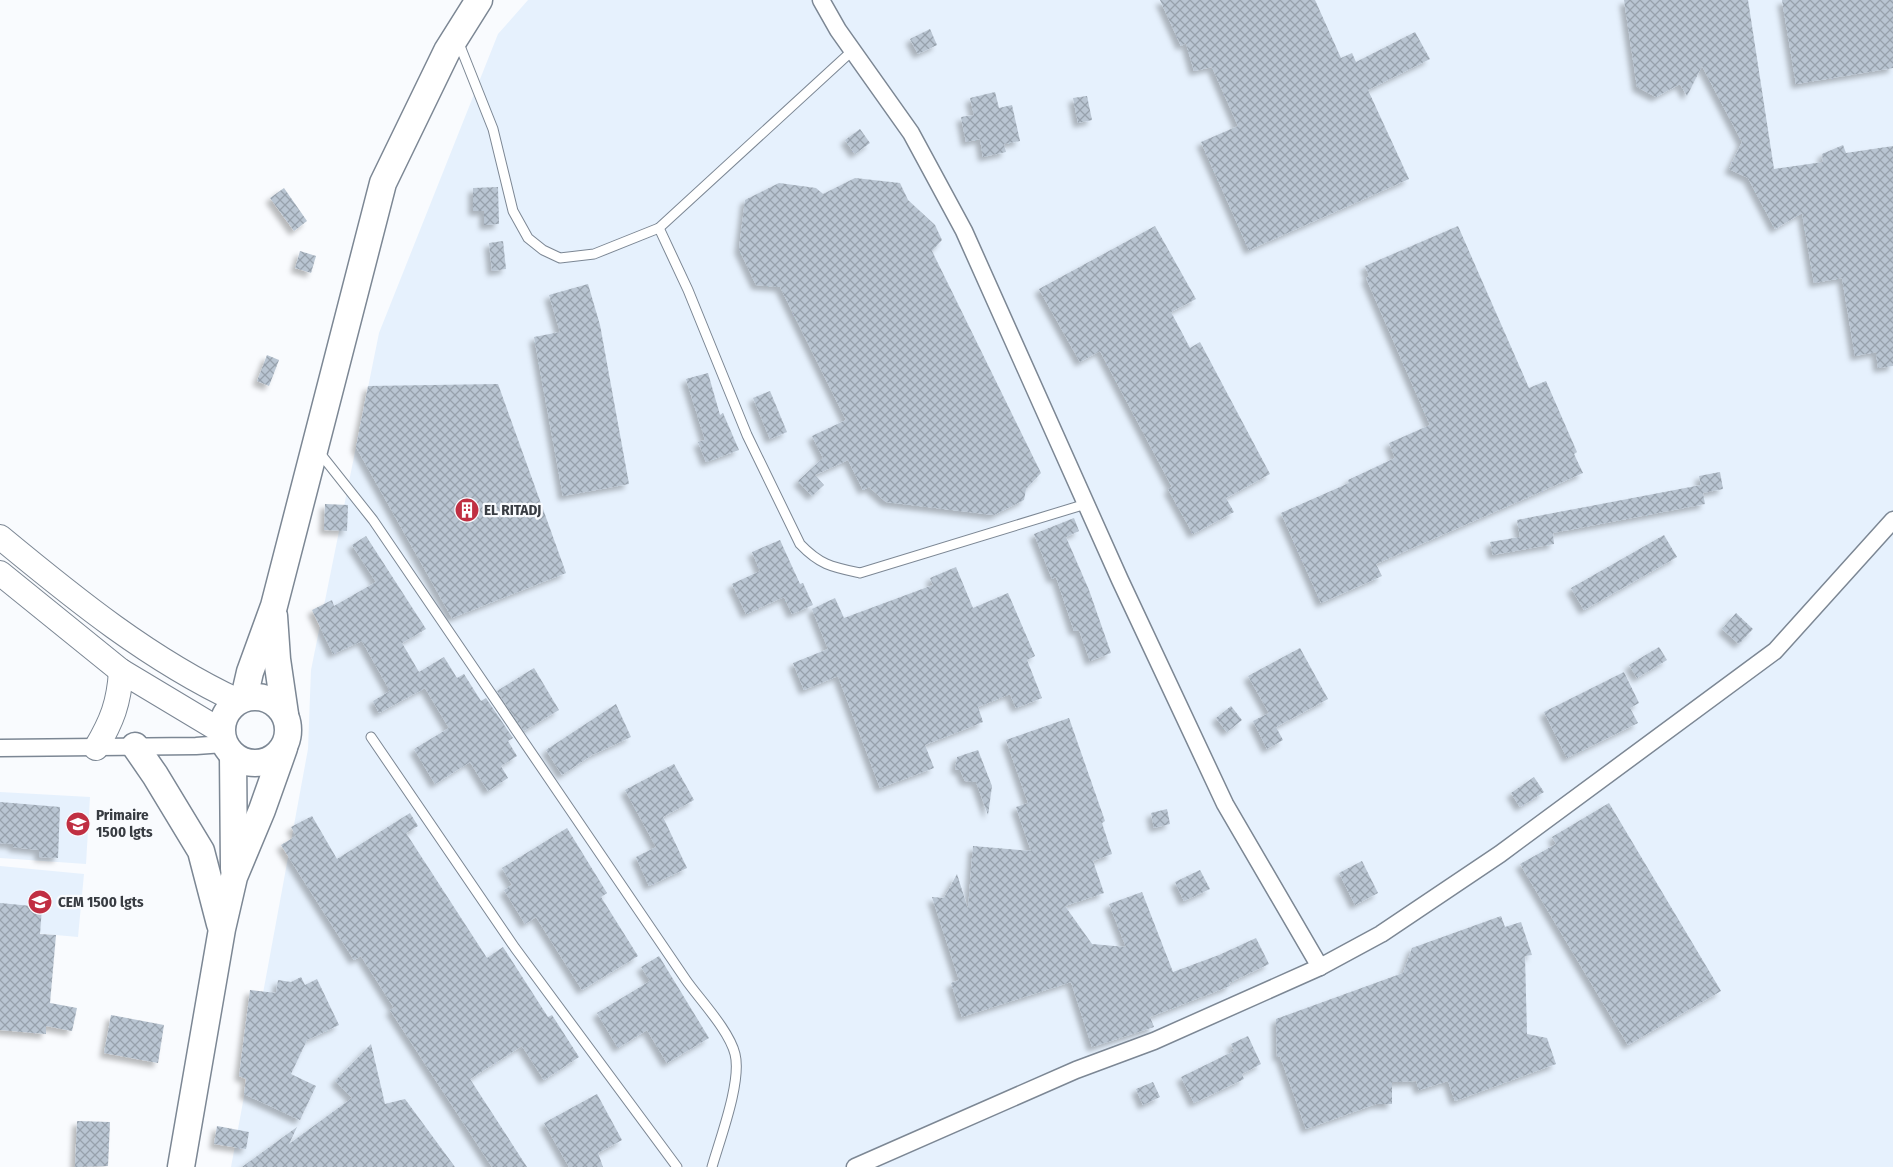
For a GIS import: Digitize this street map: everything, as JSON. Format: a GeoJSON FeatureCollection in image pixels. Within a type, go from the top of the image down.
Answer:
{"type":"FeatureCollection","features":[{"type":"Feature","properties":{"kind":"main road"},"geometry":{"type":"LineString","coordinates":[[241,699],[274,606],[383,183],[446,51],[479,0]]}},
{"type":"Feature","properties":{"kind":"main road"},"geometry":{"type":"LineString","coordinates":[[182,1167],[222,929],[234,877],[262,810],[288,737],[289,725],[285,714],[277,659],[274,606]]}},
{"type":"Feature","properties":{"kind":"main road"},"geometry":{"type":"LineString","coordinates":[[234,877],[223,719],[229,708],[241,699],[256,696],[267,698],[278,705],[285,714]]}},
{"type":"Feature","properties":{"kind":"main road"},"geometry":{"type":"LineString","coordinates":[[226,743],[242,761],[254,764],[265,762],[276,756],[284,748]]}},
{"type":"Feature","properties":{"kind":"main road"},"geometry":{"type":"LineString","coordinates":[[135,746],[201,851],[222,929]]}},
{"type":"Feature","properties":{"kind":"street"},"geometry":{"type":"LineString","coordinates":[[821,0],[852,51],[911,133],[964,231],[1086,504],[1225,804],[1320,968]]}},
{"type":"Feature","properties":{"kind":"street"},"geometry":{"type":"LineString","coordinates":[[855,1167],[1076,1070],[1154,1041],[1320,968],[1380,934],[1500,854],[1775,650],[1893,520]]}},
{"type":"Feature","properties":{"kind":"street"},"geometry":{"type":"LineString","coordinates":[[0,537],[127,638],[201,684],[241,699]]}},
{"type":"Feature","properties":{"kind":"street"},"geometry":{"type":"LineString","coordinates":[[0,573],[121,671],[226,743]]}},
{"type":"Feature","properties":{"kind":"street"},"geometry":{"type":"LineString","coordinates":[[96,748],[112,720],[120,693],[121,671]]}},
{"type":"Feature","properties":{"kind":"street"},"geometry":{"type":"LineString","coordinates":[[0,748],[96,748],[226,743]]}},
{"type":"Feature","properties":{"kind":"lane"},"geometry":{"type":"LineString","coordinates":[[456,36],[493,129],[514,211],[528,238],[543,250],[560,258],[594,254],[659,228],[852,51]]}},
{"type":"Feature","properties":{"kind":"lane"},"geometry":{"type":"LineString","coordinates":[[659,228],[688,290],[747,434],[800,544],[812,557],[829,567],[860,573],[1086,504]]}},
{"type":"Feature","properties":{"kind":"lane"},"geometry":{"type":"LineString","coordinates":[[314,446],[373,520],[686,980],[729,1039],[735,1054],[737,1072],[712,1167]]}},
{"type":"Feature","properties":{"kind":"lane"},"geometry":{"type":"LineString","coordinates":[[371,737],[515,948],[677,1167]]}},
{"type":"Feature","properties":{"kind":"shaded area"},"geometry":{"type":"Polygon","coordinates":[[[528,0],[1893,0],[1893,1167],[231,1167],[308,749],[311,670],[379,333],[498,34],[528,0]]]}},
{"type":"Feature","properties":{"kind":"shaded area"},"geometry":{"type":"Polygon","coordinates":[[[0,792],[90,797],[86,864],[0,858],[0,792]]]}},
{"type":"Feature","properties":{"kind":"shaded area","name":"CEM 1500 lgts"},"geometry":{"type":"Polygon","coordinates":[[[0,866],[84,874],[78,937],[0,930],[0,866]]]}},
{"type":"Feature","properties":{"kind":"building"},"geometry":{"type":"Polygon","coordinates":[[[1160,0],[1315,0],[1341,58],[1352,53],[1356,62],[1415,32],[1430,59],[1368,90],[1409,179],[1249,250],[1201,142],[1238,126],[1212,67],[1194,71],[1186,43],[1181,46],[1160,0]]]}},
{"type":"Feature","properties":{"kind":"building"},"geometry":{"type":"Polygon","coordinates":[[[1624,0],[1748,0],[1774,169],[1823,162],[1822,154],[1843,145],[1846,153],[1893,146],[1893,366],[1878,368],[1876,352],[1855,356],[1842,278],[1814,283],[1802,213],[1775,229],[1748,178],[1729,169],[1742,142],[1702,66],[1687,96],[1680,84],[1656,97],[1637,87],[1624,0]]]}},
{"type":"Feature","properties":{"kind":"building"},"geometry":{"type":"Polygon","coordinates":[[[1782,0],[1893,0],[1893,68],[1796,84],[1782,0]]]}},
{"type":"Feature","properties":{"kind":"building"},"geometry":{"type":"Polygon","coordinates":[[[930,29],[937,45],[918,54],[910,39],[930,29]]]}},
{"type":"Feature","properties":{"kind":"building"},"geometry":{"type":"Polygon","coordinates":[[[995,92],[999,108],[1012,105],[1020,141],[1004,144],[1006,152],[983,157],[980,139],[966,142],[961,117],[974,115],[970,98],[995,92]]]}},
{"type":"Feature","properties":{"kind":"building"},"geometry":{"type":"Polygon","coordinates":[[[1087,96],[1092,120],[1078,123],[1073,98],[1087,96]]]}},
{"type":"Feature","properties":{"kind":"building"},"geometry":{"type":"Polygon","coordinates":[[[860,129],[870,143],[855,154],[845,140],[860,129]]]}},
{"type":"Feature","properties":{"kind":"building"},"geometry":{"type":"Polygon","coordinates":[[[855,178],[900,183],[908,200],[935,225],[942,240],[932,251],[1041,473],[1026,489],[1024,500],[994,515],[886,502],[869,487],[863,490],[848,460],[815,475],[824,485],[812,496],[798,481],[823,458],[812,436],[846,420],[780,287],[756,285],[739,249],[745,200],[779,183],[816,188],[823,194],[855,178]]]}},
{"type":"Feature","properties":{"kind":"building"},"geometry":{"type":"Polygon","coordinates":[[[498,187],[499,224],[484,225],[484,211],[473,211],[473,188],[498,187]]]}},
{"type":"Feature","properties":{"kind":"building"},"geometry":{"type":"Polygon","coordinates":[[[284,188],[307,221],[294,231],[270,198],[284,188]]]}},
{"type":"Feature","properties":{"kind":"building"},"geometry":{"type":"Polygon","coordinates":[[[1155,226],[1196,299],[1171,312],[1190,348],[1200,342],[1270,474],[1226,498],[1234,512],[1193,534],[1168,489],[1172,487],[1100,351],[1080,362],[1039,289],[1155,226]]]}},
{"type":"Feature","properties":{"kind":"building"},"geometry":{"type":"Polygon","coordinates":[[[1458,226],[1529,388],[1546,381],[1577,452],[1574,454],[1583,473],[1376,564],[1382,576],[1321,603],[1281,513],[1349,483],[1348,480],[1395,458],[1389,443],[1430,425],[1366,278],[1369,276],[1365,266],[1458,226]]]}},
{"type":"Feature","properties":{"kind":"building"},"geometry":{"type":"Polygon","coordinates":[[[503,241],[506,269],[492,271],[489,243],[503,241]]]}},
{"type":"Feature","properties":{"kind":"building"},"geometry":{"type":"Polygon","coordinates":[[[300,251],[316,256],[311,273],[295,268],[300,251]]]}},
{"type":"Feature","properties":{"kind":"building"},"geometry":{"type":"Polygon","coordinates":[[[588,284],[600,325],[629,484],[563,496],[534,337],[560,332],[549,295],[588,284]]]}},
{"type":"Feature","properties":{"kind":"building"},"geometry":{"type":"Polygon","coordinates":[[[267,355],[279,360],[269,386],[257,381],[267,355]]]}},
{"type":"Feature","properties":{"kind":"building"},"geometry":{"type":"Polygon","coordinates":[[[708,373],[720,415],[723,413],[739,450],[706,462],[698,442],[705,440],[686,379],[708,373]]]}},
{"type":"Feature","properties":{"kind":"building","name":"EL RITADJ"},"geometry":{"type":"Polygon","coordinates":[[[498,384],[566,573],[452,618],[356,447],[368,386],[498,384]]]}},
{"type":"Feature","properties":{"kind":"building"},"geometry":{"type":"Polygon","coordinates":[[[770,391],[787,432],[770,439],[753,398],[770,391]]]}},
{"type":"Feature","properties":{"kind":"building"},"geometry":{"type":"Polygon","coordinates":[[[1720,472],[1723,489],[1703,493],[1705,504],[1553,533],[1554,544],[1493,555],[1490,542],[1520,537],[1517,520],[1701,485],[1699,476],[1720,472]]]}},
{"type":"Feature","properties":{"kind":"building"},"geometry":{"type":"Polygon","coordinates":[[[325,504],[348,505],[347,531],[324,530],[325,504]]]}},
{"type":"Feature","properties":{"kind":"building"},"geometry":{"type":"Polygon","coordinates":[[[1074,518],[1079,531],[1066,537],[1089,590],[1111,653],[1090,661],[1079,630],[1074,631],[1056,577],[1052,579],[1034,534],[1074,518]]]}},
{"type":"Feature","properties":{"kind":"building"},"geometry":{"type":"Polygon","coordinates":[[[1664,535],[1677,557],[1584,610],[1571,588],[1664,535]]]}},
{"type":"Feature","properties":{"kind":"building"},"geometry":{"type":"Polygon","coordinates":[[[366,536],[426,629],[402,643],[419,672],[444,657],[457,678],[464,674],[481,701],[486,698],[513,738],[508,741],[517,756],[501,766],[508,778],[488,791],[470,762],[435,784],[414,749],[449,728],[425,688],[379,713],[373,701],[390,691],[362,641],[333,654],[312,610],[332,600],[334,606],[376,582],[352,545],[366,536]]]}},
{"type":"Feature","properties":{"kind":"building"},"geometry":{"type":"Polygon","coordinates":[[[780,540],[800,584],[803,583],[813,605],[792,614],[784,597],[746,614],[732,584],[760,571],[752,552],[780,540]]]}},
{"type":"Feature","properties":{"kind":"building"},"geometry":{"type":"Polygon","coordinates":[[[956,567],[973,608],[1008,593],[1035,656],[1027,660],[1042,698],[1016,708],[1010,694],[978,707],[983,722],[925,745],[934,768],[880,788],[838,676],[804,690],[793,663],[828,649],[812,609],[835,598],[844,618],[933,585],[930,578],[956,567]]]}},
{"type":"Feature","properties":{"kind":"building"},"geometry":{"type":"Polygon","coordinates":[[[1736,613],[1753,629],[1739,644],[1722,629],[1736,613]]]}},
{"type":"Feature","properties":{"kind":"building"},"geometry":{"type":"Polygon","coordinates":[[[1659,647],[1667,660],[1637,678],[1629,665],[1659,647]]]}},
{"type":"Feature","properties":{"kind":"building"},"geometry":{"type":"Polygon","coordinates":[[[1300,648],[1328,699],[1276,727],[1283,740],[1267,749],[1253,721],[1269,713],[1248,676],[1300,648]]]}},
{"type":"Feature","properties":{"kind":"building"},"geometry":{"type":"Polygon","coordinates":[[[534,668],[559,710],[524,731],[497,691],[534,668]]]}},
{"type":"Feature","properties":{"kind":"building"},"geometry":{"type":"Polygon","coordinates":[[[1624,672],[1639,703],[1630,708],[1638,723],[1567,758],[1544,712],[1624,672]]]}},
{"type":"Feature","properties":{"kind":"building"},"geometry":{"type":"Polygon","coordinates":[[[616,704],[631,737],[592,755],[562,775],[546,750],[616,704]]]}},
{"type":"Feature","properties":{"kind":"building"},"geometry":{"type":"Polygon","coordinates":[[[1231,706],[1242,720],[1227,732],[1216,718],[1231,706]]]}},
{"type":"Feature","properties":{"kind":"building"},"geometry":{"type":"Polygon","coordinates":[[[1069,718],[1105,821],[1102,823],[1112,854],[1093,861],[1104,893],[1065,906],[1092,944],[1126,947],[1109,904],[1142,892],[1173,972],[1219,955],[1256,938],[1269,964],[1229,983],[1230,986],[1150,1017],[1154,1027],[1092,1047],[1071,982],[962,1017],[951,983],[959,980],[932,897],[944,898],[957,874],[968,909],[973,846],[1031,851],[1016,807],[1028,803],[1006,740],[1069,718]]]}},
{"type":"Feature","properties":{"kind":"building"},"geometry":{"type":"Polygon","coordinates":[[[978,750],[992,786],[988,815],[976,782],[965,781],[960,770],[955,769],[957,757],[978,750]]]}},
{"type":"Feature","properties":{"kind":"building"},"geometry":{"type":"Polygon","coordinates":[[[674,764],[694,800],[663,817],[687,868],[649,886],[636,857],[656,847],[625,790],[674,764]]]}},
{"type":"Feature","properties":{"kind":"building"},"geometry":{"type":"Polygon","coordinates":[[[1534,777],[1544,792],[1520,807],[1511,793],[1534,777]]]}},
{"type":"Feature","properties":{"kind":"building"},"geometry":{"type":"Polygon","coordinates":[[[0,802],[60,807],[58,858],[39,857],[39,850],[13,847],[13,844],[0,843],[0,802]]]}},
{"type":"Feature","properties":{"kind":"building"},"geometry":{"type":"Polygon","coordinates":[[[1609,803],[1721,991],[1628,1045],[1520,864],[1556,844],[1552,837],[1609,803]]]}},
{"type":"Feature","properties":{"kind":"building"},"geometry":{"type":"Polygon","coordinates":[[[1167,809],[1170,824],[1154,828],[1151,813],[1167,809]]]}},
{"type":"Feature","properties":{"kind":"building"},"geometry":{"type":"Polygon","coordinates":[[[410,813],[418,826],[406,833],[487,958],[503,947],[548,1017],[552,1015],[579,1057],[544,1080],[522,1046],[470,1079],[527,1167],[492,1167],[390,1010],[394,1008],[361,956],[354,960],[281,845],[296,836],[291,827],[312,816],[337,859],[410,813]]]}},
{"type":"Feature","properties":{"kind":"building"},"geometry":{"type":"Polygon","coordinates":[[[567,828],[607,893],[601,897],[638,956],[582,990],[536,917],[525,924],[504,890],[512,885],[502,868],[567,828]]]}},
{"type":"Feature","properties":{"kind":"building"},"geometry":{"type":"Polygon","coordinates":[[[1362,861],[1378,893],[1355,905],[1339,873],[1362,861]]]}},
{"type":"Feature","properties":{"kind":"building"},"geometry":{"type":"Polygon","coordinates":[[[1200,870],[1210,889],[1184,901],[1175,882],[1200,870]]]}},
{"type":"Feature","properties":{"kind":"building"},"geometry":{"type":"Polygon","coordinates":[[[0,903],[42,907],[40,934],[56,935],[50,1003],[77,1008],[72,1031],[46,1026],[46,1034],[0,1030],[0,903]]]}},
{"type":"Feature","properties":{"kind":"building"},"geometry":{"type":"Polygon","coordinates":[[[1501,916],[1505,927],[1521,922],[1532,955],[1525,956],[1527,1034],[1547,1038],[1556,1064],[1455,1101],[1448,1081],[1419,1090],[1416,1081],[1392,1082],[1392,1104],[1376,1104],[1306,1129],[1280,1056],[1277,1057],[1276,1019],[1403,973],[1412,948],[1501,916]]]}},
{"type":"Feature","properties":{"kind":"building"},"geometry":{"type":"Polygon","coordinates":[[[659,956],[709,1038],[667,1063],[647,1030],[618,1048],[597,1013],[650,981],[641,967],[659,956]]]}},
{"type":"Feature","properties":{"kind":"building"},"geometry":{"type":"Polygon","coordinates":[[[301,977],[305,985],[317,979],[339,1025],[307,1040],[291,1074],[316,1086],[300,1120],[244,1094],[246,1079],[239,1076],[250,990],[276,993],[278,980],[291,982],[301,977]]]}},
{"type":"Feature","properties":{"kind":"building"},"geometry":{"type":"Polygon","coordinates":[[[111,1015],[164,1025],[158,1063],[104,1053],[111,1015]]]}},
{"type":"Feature","properties":{"kind":"building"},"geometry":{"type":"Polygon","coordinates":[[[1248,1036],[1261,1064],[1242,1074],[1244,1079],[1194,1103],[1181,1077],[1234,1051],[1231,1044],[1248,1036]]]}},
{"type":"Feature","properties":{"kind":"building"},"geometry":{"type":"Polygon","coordinates":[[[371,1044],[385,1104],[405,1099],[455,1167],[242,1167],[297,1127],[289,1144],[352,1098],[335,1081],[371,1044]]]}},
{"type":"Feature","properties":{"kind":"building"},"geometry":{"type":"Polygon","coordinates":[[[1153,1082],[1160,1097],[1143,1105],[1136,1089],[1153,1082]]]}},
{"type":"Feature","properties":{"kind":"building"},"geometry":{"type":"Polygon","coordinates":[[[597,1094],[622,1140],[598,1153],[603,1167],[569,1167],[544,1123],[597,1094]]]}},
{"type":"Feature","properties":{"kind":"building"},"geometry":{"type":"Polygon","coordinates":[[[77,1121],[110,1122],[108,1166],[75,1167],[77,1121]]]}},
{"type":"Feature","properties":{"kind":"building"},"geometry":{"type":"Polygon","coordinates":[[[217,1126],[249,1132],[246,1149],[214,1144],[217,1126]]]}},
{"type":"Feature","properties":{"kind":"place","name":"EL RITADJ"},"geometry":{"type":"Point","coordinates":[467,510]}},
{"type":"Feature","properties":{"kind":"place","name":"Primaire 1500 lgts"},"geometry":{"type":"Point","coordinates":[78,824]}},
{"type":"Feature","properties":{"kind":"place","name":"CEM 1500 lgts"},"geometry":{"type":"Point","coordinates":[40,902]}}]}
